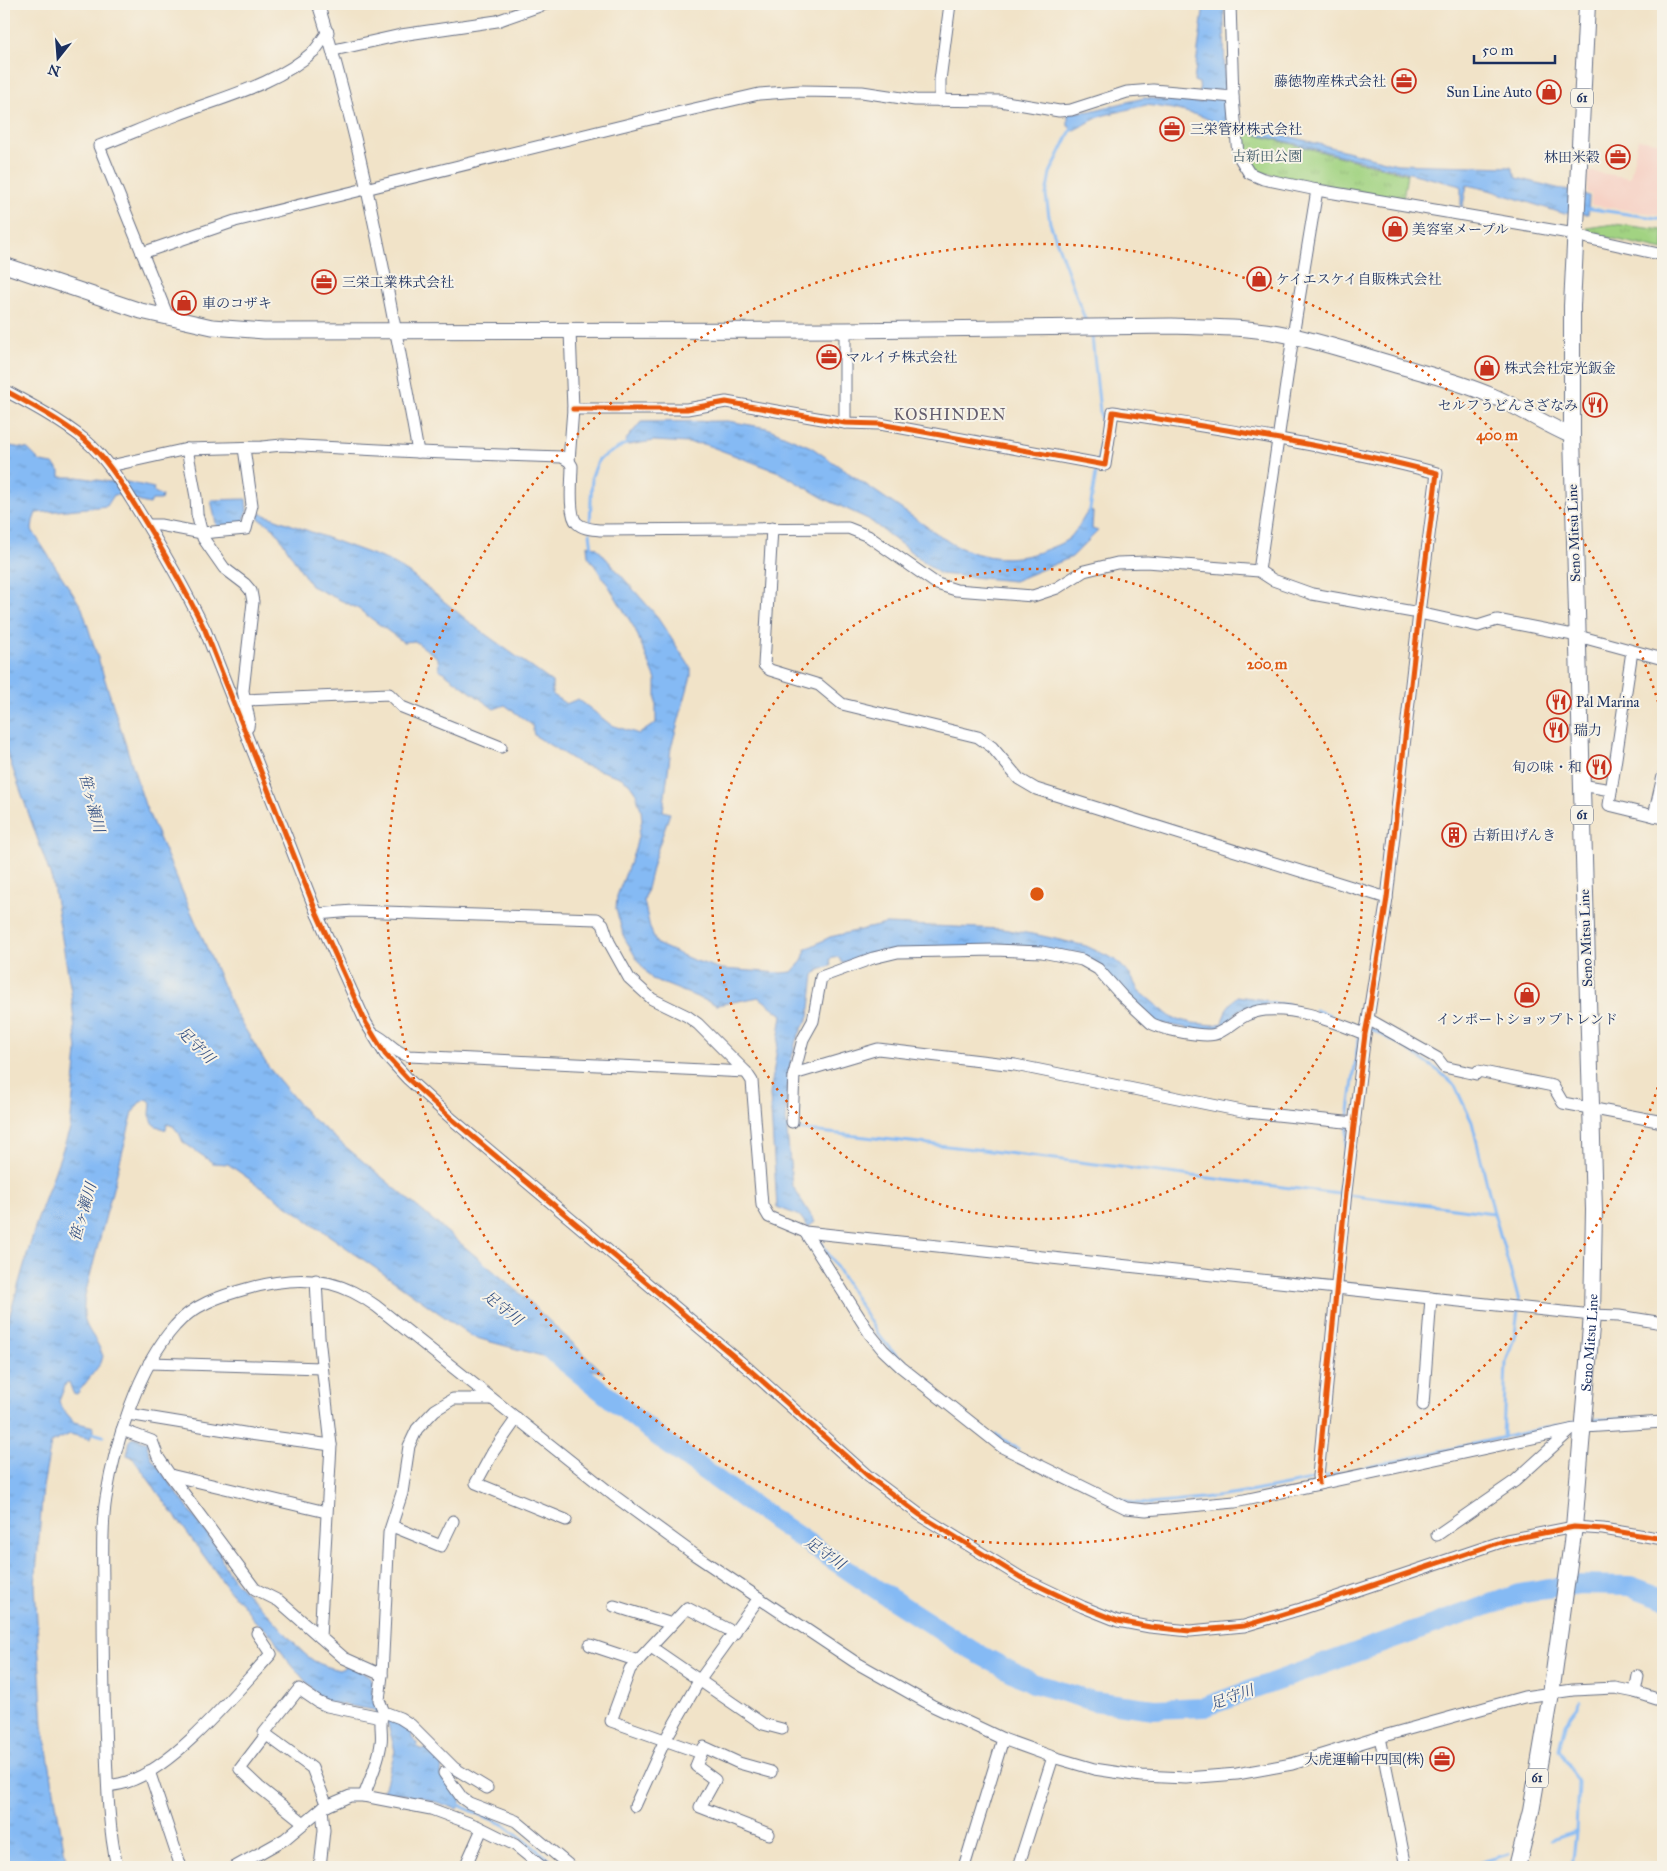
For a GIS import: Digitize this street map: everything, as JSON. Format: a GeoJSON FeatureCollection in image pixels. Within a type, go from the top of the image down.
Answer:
{"type":"FeatureCollection","features":[{"type":"Feature","properties":{"kind":"main road","name":"Seno Mitsu Line"},"geometry":{"type":"LineString","coordinates":[[1517,1867],[1531,1811],[1552,1690],[1573,1533],[1592,1315],[1594,1210],[1572,436],[1574,234],[1587,4]]}},
{"type":"Feature","properties":{"kind":"street"},"geometry":{"type":"LineString","coordinates":[[318,4],[334,50],[367,189],[397,332],[418,452]]}},
{"type":"Feature","properties":{"kind":"street"},"geometry":{"type":"LineString","coordinates":[[334,50],[402,35],[497,21],[545,4]]}},
{"type":"Feature","properties":{"kind":"street"},"geometry":{"type":"LineString","coordinates":[[940,100],[940,80],[950,4]]}},
{"type":"Feature","properties":{"kind":"street"},"geometry":{"type":"LineString","coordinates":[[1230,4],[1234,117],[1238,155],[1249,173],[1263,179],[1317,190],[1574,234],[1663,255]]}},
{"type":"Feature","properties":{"kind":"street"},"geometry":{"type":"LineString","coordinates":[[168,317],[99,146],[176,115],[244,91],[278,75],[316,49],[328,32]]}},
{"type":"Feature","properties":{"kind":"street"},"geometry":{"type":"LineString","coordinates":[[142,253],[235,221],[632,123],[759,94],[800,91],[862,92],[915,100],[1000,100],[1059,111],[1071,110],[1127,92],[1153,90],[1233,97]]}},
{"type":"Feature","properties":{"kind":"street"},"geometry":{"type":"LineString","coordinates":[[1259,571],[1293,336],[1317,190]]}},
{"type":"Feature","properties":{"kind":"street"},"geometry":{"type":"LineString","coordinates":[[4,264],[141,311],[212,327],[264,331],[397,332],[1217,327],[1278,333],[1441,378],[1489,394],[1572,436]]}},
{"type":"Feature","properties":{"kind":"street"},"geometry":{"type":"LineString","coordinates":[[844,422],[846,330]]}},
{"type":"Feature","properties":{"kind":"street"},"geometry":{"type":"LineString","coordinates":[[569,461],[573,408],[570,331]]}},
{"type":"Feature","properties":{"kind":"street"},"geometry":{"type":"LineString","coordinates":[[4,390],[49,415],[85,441],[110,466],[184,586],[205,630],[317,914],[372,1033],[385,1054],[408,1079],[453,1120],[750,1370],[868,1476],[920,1515],[1020,1577],[1083,1607],[1118,1621],[1150,1627],[1190,1631],[1244,1626],[1508,1540],[1603,1529],[1663,1539]]}},
{"type":"Feature","properties":{"kind":"street"},"geometry":{"type":"LineString","coordinates":[[573,408],[686,409],[726,402],[844,422],[880,424],[1105,465],[1113,412],[1278,438],[1374,457],[1437,473],[1419,613],[1388,898],[1364,1029],[1350,1123],[1338,1288],[1319,1480]]}},
{"type":"Feature","properties":{"kind":"street"},"geometry":{"type":"LineString","coordinates":[[110,466],[187,449],[244,448],[282,444],[418,452],[562,457],[569,461],[572,466],[572,515],[576,523],[584,527],[600,530],[848,528],[868,536],[937,584],[965,590],[1033,596],[1057,588],[1084,571],[1117,563],[1147,562],[1259,571],[1273,580],[1312,594],[1419,613],[1478,626],[1497,620],[1578,636],[1663,659]]}},
{"type":"Feature","properties":{"kind":"street"},"geometry":{"type":"LineString","coordinates":[[146,522],[202,533],[246,529],[250,514],[244,448]]}},
{"type":"Feature","properties":{"kind":"street"},"geometry":{"type":"LineString","coordinates":[[187,449],[196,496],[197,514],[202,533],[224,568],[251,591],[253,602],[243,690],[249,718],[248,727],[245,731]]}},
{"type":"Feature","properties":{"kind":"street"},"geometry":{"type":"LineString","coordinates":[[772,528],[764,665],[770,670],[819,685],[842,704],[978,737],[992,747],[1020,779],[1036,789],[1388,898]]}},
{"type":"Feature","properties":{"kind":"street"},"geometry":{"type":"LineString","coordinates":[[1632,651],[1609,805],[1659,817],[1663,776]]}},
{"type":"Feature","properties":{"kind":"street"},"geometry":{"type":"LineString","coordinates":[[245,700],[389,694],[402,707],[501,747]]}},
{"type":"Feature","properties":{"kind":"street"},"geometry":{"type":"LineString","coordinates":[[1581,784],[1612,790]]}},
{"type":"Feature","properties":{"kind":"street"},"geometry":{"type":"LineString","coordinates":[[317,914],[353,911],[597,919],[603,924],[608,942],[629,978],[652,999],[687,1016],[698,1024],[752,1080],[762,1205],[770,1217],[806,1232],[1592,1315],[1618,1316],[1663,1323]]}},
{"type":"Feature","properties":{"kind":"street"},"geometry":{"type":"LineString","coordinates":[[792,1122],[794,1074],[803,1039],[813,1021],[822,977],[873,958],[908,951],[1012,950],[1042,952],[1082,960],[1098,969],[1122,996],[1156,1026],[1214,1035],[1220,1033],[1238,1018],[1251,1013],[1276,1010],[1313,1015],[1364,1029],[1437,1058],[1444,1067],[1476,1074],[1478,1071],[1553,1086],[1563,1103],[1591,1110],[1663,1122]]}},
{"type":"Feature","properties":{"kind":"street"},"geometry":{"type":"LineString","coordinates":[[372,1033],[382,1038],[399,1054],[409,1056],[746,1072]]}},
{"type":"Feature","properties":{"kind":"street"},"geometry":{"type":"LineString","coordinates":[[794,1074],[878,1049],[1016,1065],[1247,1112],[1350,1123]]}},
{"type":"Feature","properties":{"kind":"street"},"geometry":{"type":"LineString","coordinates":[[806,1232],[870,1334],[883,1350],[901,1366],[1002,1447],[1126,1508],[1146,1510],[1235,1502],[1319,1480],[1581,1424],[1663,1422]]}},
{"type":"Feature","properties":{"kind":"street"},"geometry":{"type":"LineString","coordinates":[[117,1867],[114,1854],[108,1786],[103,1675],[102,1562],[106,1498],[122,1430],[149,1363],[164,1339],[188,1314],[206,1303],[227,1294],[295,1280],[316,1280],[352,1291],[376,1306],[613,1495],[695,1555],[856,1662],[933,1706],[1003,1739],[1052,1758],[1094,1769],[1141,1776],[1186,1778],[1237,1774],[1292,1764],[1380,1737],[1552,1690],[1615,1688],[1663,1701]]}},
{"type":"Feature","properties":{"kind":"street"},"geometry":{"type":"LineString","coordinates":[[316,1280],[318,1337],[331,1445],[320,1637]]}},
{"type":"Feature","properties":{"kind":"street"},"geometry":{"type":"LineString","coordinates":[[1423,1405],[1431,1298]]}},
{"type":"Feature","properties":{"kind":"street"},"geometry":{"type":"LineString","coordinates":[[149,1363],[322,1368]]}},
{"type":"Feature","properties":{"kind":"street"},"geometry":{"type":"LineString","coordinates":[[364,1796],[382,1743],[382,1714],[379,1700],[382,1675],[389,1533],[402,1493],[409,1446],[417,1429],[435,1410],[453,1400],[492,1399]]}},
{"type":"Feature","properties":{"kind":"street"},"geometry":{"type":"LineString","coordinates":[[128,1414],[331,1445]]}},
{"type":"Feature","properties":{"kind":"street"},"geometry":{"type":"LineString","coordinates":[[517,1418],[493,1452],[476,1483],[566,1520]]}},
{"type":"Feature","properties":{"kind":"street"},"geometry":{"type":"LineString","coordinates":[[1437,1535],[1515,1480],[1581,1424]]}},
{"type":"Feature","properties":{"kind":"street"},"geometry":{"type":"LineString","coordinates":[[122,1430],[152,1441],[158,1457],[170,1475],[255,1589],[279,1601],[344,1658],[382,1675]]}},
{"type":"Feature","properties":{"kind":"street"},"geometry":{"type":"LineString","coordinates":[[170,1475],[326,1512]]}},
{"type":"Feature","properties":{"kind":"street"},"geometry":{"type":"LineString","coordinates":[[392,1526],[441,1546],[453,1521]]}},
{"type":"Feature","properties":{"kind":"street"},"geometry":{"type":"LineString","coordinates":[[635,1806],[665,1740],[699,1681],[759,1598]]}},
{"type":"Feature","properties":{"kind":"street"},"geometry":{"type":"LineString","coordinates":[[614,1606],[672,1624]]}},
{"type":"Feature","properties":{"kind":"street"},"geometry":{"type":"LineString","coordinates":[[701,1753],[611,1722],[630,1669],[687,1608],[734,1633]]}},
{"type":"Feature","properties":{"kind":"street"},"geometry":{"type":"LineString","coordinates":[[108,1786],[127,1782],[149,1771],[182,1747],[271,1654],[257,1634]]}},
{"type":"Feature","properties":{"kind":"street"},"geometry":{"type":"LineString","coordinates":[[590,1646],[638,1661]]}},
{"type":"Feature","properties":{"kind":"street"},"geometry":{"type":"LineString","coordinates":[[651,1647],[763,1724],[782,1729]]}},
{"type":"Feature","properties":{"kind":"street"},"geometry":{"type":"LineString","coordinates":[[1635,1692],[1638,1676]]}},
{"type":"Feature","properties":{"kind":"street"},"geometry":{"type":"LineString","coordinates":[[304,1823],[258,1787],[240,1769],[266,1735],[264,1733],[299,1689],[327,1706],[400,1718],[411,1725],[454,1768],[488,1788]]}},
{"type":"Feature","properties":{"kind":"street"},"geometry":{"type":"LineString","coordinates":[[266,1735],[312,1768],[324,1807],[324,1830],[320,1867]]}},
{"type":"Feature","properties":{"kind":"street"},"geometry":{"type":"LineString","coordinates":[[1380,1737],[1406,1867]]}},
{"type":"Feature","properties":{"kind":"street"},"geometry":{"type":"LineString","coordinates":[[964,1867],[1003,1739]]}},
{"type":"Feature","properties":{"kind":"street"},"geometry":{"type":"LineString","coordinates":[[769,1834],[700,1807],[715,1780],[696,1766],[704,1748],[739,1763],[771,1772]]}},
{"type":"Feature","properties":{"kind":"street"},"geometry":{"type":"LineString","coordinates":[[1018,1867],[1052,1758]]}},
{"type":"Feature","properties":{"kind":"street"},"geometry":{"type":"LineString","coordinates":[[149,1771],[181,1867]]}},
{"type":"Feature","properties":{"kind":"street"},"geometry":{"type":"LineString","coordinates":[[444,1773],[462,1798],[469,1803],[516,1820],[571,1867]]}},
{"type":"Feature","properties":{"kind":"street"},"geometry":{"type":"LineString","coordinates":[[239,1866],[286,1839],[324,1807],[350,1796],[364,1796],[430,1809],[482,1829],[515,1845],[542,1867]]}},
{"type":"Feature","properties":{"kind":"street"},"geometry":{"type":"LineString","coordinates":[[465,1867],[482,1829]]}},
{"type":"Feature","properties":{"kind":"shaded area"},"geometry":{"type":"Polygon","coordinates":[[[1638,139],[1663,143],[1663,215],[1591,205],[1591,194],[1587,193],[1588,171],[1630,178],[1638,139]]]}},
{"type":"Feature","properties":{"kind":"green space","name":"古新田公園"},"geometry":{"type":"Polygon","coordinates":[[[1241,131],[1407,174],[1403,200],[1260,172],[1248,159],[1241,131]]]}},
{"type":"Feature","properties":{"kind":"green space"},"geometry":{"type":"Polygon","coordinates":[[[1614,224],[1663,230],[1663,250],[1588,233],[1587,228],[1614,224]]]}},
{"type":"Feature","properties":{"kind":"water"},"geometry":{"type":"Polygon","coordinates":[[[1204,4],[1224,4],[1225,106],[1228,128],[1201,116],[1146,105],[1101,116],[1074,130],[1068,126],[1068,113],[1090,111],[1144,98],[1201,103],[1199,83],[1194,81],[1204,4]]]}},
{"type":"Feature","properties":{"kind":"water"},"geometry":{"type":"Polygon","coordinates":[[[1241,124],[1397,164],[1511,167],[1517,178],[1589,196],[1588,214],[1567,212],[1565,214],[1467,185],[1461,210],[1461,186],[1241,130],[1241,124]]]}},
{"type":"Feature","properties":{"kind":"water"},"geometry":{"type":"Polygon","coordinates":[[[728,421],[767,428],[811,447],[952,544],[976,553],[1001,558],[1013,558],[1037,553],[1063,542],[1071,536],[1088,511],[1093,512],[1092,529],[1098,531],[1072,557],[1014,581],[940,574],[868,519],[825,499],[779,472],[704,444],[654,441],[628,445],[625,441],[641,422],[728,421]]]}},
{"type":"Feature","properties":{"kind":"water","name":"笹ヶ瀬川"},"geometry":{"type":"Polygon","coordinates":[[[4,445],[28,449],[41,462],[53,464],[60,471],[60,477],[127,482],[154,488],[153,491],[162,496],[161,500],[152,500],[150,504],[121,495],[114,495],[107,506],[36,513],[32,530],[82,608],[145,805],[234,1011],[269,1068],[309,1116],[522,1295],[604,1373],[473,1337],[228,1164],[213,1163],[183,1142],[173,1126],[167,1124],[166,1130],[154,1125],[150,1115],[151,1102],[147,1099],[139,1103],[133,1112],[85,1295],[84,1316],[88,1328],[103,1356],[101,1363],[77,1394],[73,1393],[69,1382],[66,1383],[59,1401],[61,1407],[74,1422],[94,1427],[90,1439],[70,1434],[51,1443],[43,1487],[35,1586],[43,1726],[65,1855],[69,1867],[4,1867],[4,1335],[36,1224],[70,1129],[77,1051],[71,991],[52,880],[4,744],[4,445]]]}},
{"type":"Feature","properties":{"kind":"water"},"geometry":{"type":"Polygon","coordinates":[[[246,499],[247,510],[243,525],[217,528],[211,500],[246,499]]]}},
{"type":"Feature","properties":{"kind":"water"},"geometry":{"type":"Polygon","coordinates":[[[257,512],[387,560],[409,573],[478,629],[552,682],[552,694],[566,704],[578,699],[611,725],[639,734],[656,723],[656,680],[635,629],[588,556],[587,545],[596,547],[655,614],[691,668],[691,676],[671,748],[663,811],[670,813],[654,860],[644,901],[650,928],[657,944],[693,960],[721,969],[781,973],[792,972],[802,961],[806,949],[830,937],[886,924],[1002,929],[1086,946],[1116,960],[1131,976],[1138,990],[1172,1018],[1192,1023],[1213,1025],[1222,1023],[1227,1008],[1237,996],[1266,1000],[1265,1005],[1238,1010],[1230,1021],[1209,1032],[1154,1022],[1087,957],[1079,953],[1049,950],[864,955],[842,963],[838,957],[830,959],[831,966],[819,970],[814,975],[809,1016],[796,1040],[788,1075],[786,1121],[792,1185],[815,1222],[808,1227],[800,1216],[777,1207],[770,1095],[782,1015],[759,997],[717,1005],[652,979],[638,961],[624,937],[616,909],[617,896],[635,849],[642,820],[636,793],[629,783],[620,777],[580,764],[534,735],[532,725],[505,705],[494,709],[439,669],[438,658],[415,641],[403,642],[357,608],[311,586],[274,528],[255,516],[257,512]]]}},
{"type":"Feature","properties":{"kind":"water"},"geometry":{"type":"Polygon","coordinates":[[[134,1437],[148,1442],[147,1446],[152,1459],[220,1552],[222,1561],[233,1578],[297,1646],[308,1657],[320,1664],[339,1670],[348,1666],[370,1676],[373,1700],[376,1706],[411,1731],[412,1738],[417,1743],[417,1746],[421,1749],[427,1749],[442,1764],[441,1775],[461,1801],[457,1809],[418,1796],[413,1799],[409,1798],[408,1795],[387,1791],[383,1795],[382,1791],[385,1787],[395,1751],[388,1724],[374,1710],[328,1702],[318,1696],[285,1657],[273,1636],[253,1619],[243,1604],[231,1593],[132,1457],[127,1455],[130,1440],[134,1437]]]}},
{"type":"Feature","properties":{"kind":"waterway"},"geometry":{"type":"LineString","coordinates":[[1073,126],[1050,173],[1046,195],[1050,223],[1086,322]]}},
{"type":"Feature","properties":{"kind":"waterway"},"geometry":{"type":"LineString","coordinates":[[1585,208],[1663,219]]}},
{"type":"Feature","properties":{"kind":"waterway"},"geometry":{"type":"LineString","coordinates":[[1090,330],[1102,430],[1098,461]]}},
{"type":"Feature","properties":{"kind":"waterway"},"geometry":{"type":"LineString","coordinates":[[590,526],[592,476],[599,459],[629,442]]}},
{"type":"Feature","properties":{"kind":"waterway"},"geometry":{"type":"LineString","coordinates":[[1089,515],[1097,467]]}},
{"type":"Feature","properties":{"kind":"waterway"},"geometry":{"type":"LineString","coordinates":[[590,533],[592,549]]}},
{"type":"Feature","properties":{"kind":"waterway"},"geometry":{"type":"LineString","coordinates":[[1263,1002],[1289,1005]]}},
{"type":"Feature","properties":{"kind":"waterway"},"geometry":{"type":"LineString","coordinates":[[1315,1010],[1330,1015]]}},
{"type":"Feature","properties":{"kind":"waterway"},"geometry":{"type":"LineString","coordinates":[[1348,1119],[1360,1026]]}},
{"type":"Feature","properties":{"kind":"waterway"},"geometry":{"type":"LineString","coordinates":[[1369,1028],[1399,1044],[1440,1072],[1455,1086],[1472,1122],[1494,1213],[1519,1301],[1515,1334],[1506,1362],[1503,1437]]}},
{"type":"Feature","properties":{"kind":"waterway"},"geometry":{"type":"LineString","coordinates":[[1339,1194],[1348,1125]]}},
{"type":"Feature","properties":{"kind":"waterway"},"geometry":{"type":"LineString","coordinates":[[784,1128],[974,1149],[1494,1213]]}},
{"type":"Feature","properties":{"kind":"waterway"},"geometry":{"type":"LineString","coordinates":[[821,1242],[877,1333],[891,1350],[936,1388]]}},
{"type":"Feature","properties":{"kind":"waterway","name":"足守川"},"geometry":{"type":"LineString","coordinates":[[544,1345],[665,1442],[752,1505],[879,1591],[971,1650],[1033,1683],[1093,1701],[1154,1709],[1204,1707],[1519,1594],[1573,1585],[1630,1586],[1663,1598]]}},
{"type":"Feature","properties":{"kind":"waterway"},"geometry":{"type":"LineString","coordinates":[[1589,1420],[1640,1418]]}},
{"type":"Feature","properties":{"kind":"waterway"},"geometry":{"type":"LineString","coordinates":[[1118,1498],[1134,1503],[1150,1504],[1238,1494],[1292,1484],[1578,1421]]}},
{"type":"Feature","properties":{"kind":"waterway"},"geometry":{"type":"LineString","coordinates":[[89,1432],[103,1436]]}},
{"type":"Feature","properties":{"kind":"waterway"},"geometry":{"type":"LineString","coordinates":[[996,1435],[1018,1449]]}},
{"type":"Feature","properties":{"kind":"waterway"},"geometry":{"type":"LineString","coordinates":[[1572,1867],[1576,1832],[1578,1782],[1559,1749],[1565,1724],[1578,1707],[1579,1701]]}},
{"type":"Feature","properties":{"kind":"waterway"},"geometry":{"type":"LineString","coordinates":[[456,1804],[505,1825],[559,1867]]}},
{"type":"Feature","properties":{"kind":"waterway"},"geometry":{"type":"LineString","coordinates":[[1551,1840],[1576,1832]]}},
{"type":"Feature","properties":{"kind":"waterway"},"geometry":{"type":"LineString","coordinates":[[1466,1867],[1508,1854]]}},
{"type":"Feature","properties":{"kind":"waterway"},"geometry":{"type":"LineString","coordinates":[[764,1867],[772,1865],[794,1867]]}},
{"type":"Feature","properties":{"kind":"cycle path"},"geometry":{"type":"LineString","coordinates":[[4,390],[56,419],[93,447],[119,480],[163,552],[205,630],[317,914],[366,1023],[385,1054],[408,1079],[453,1120],[750,1370],[868,1476],[920,1515],[1020,1577],[1083,1607],[1118,1621],[1150,1627],[1190,1631],[1244,1626],[1301,1609],[1507,1540],[1574,1527],[1603,1529],[1663,1539]]}},
{"type":"Feature","properties":{"kind":"cycle path"},"geometry":{"type":"LineString","coordinates":[[573,409],[687,409],[726,402],[845,423],[880,424],[1105,465],[1113,412],[1316,446],[1437,473],[1419,613],[1387,898],[1365,1034],[1346,1192],[1318,1476],[1319,1483]]}},
{"type":"Feature","properties":{"kind":"place","name":"藤徳物産株式会社"},"geometry":{"type":"Point","coordinates":[1404,81]}},
{"type":"Feature","properties":{"kind":"place","name":"Sun Line Auto"},"geometry":{"type":"Point","coordinates":[1549,92]}},
{"type":"Feature","properties":{"kind":"place","name":"三栄管材株式会社"},"geometry":{"type":"Point","coordinates":[1172,129]}},
{"type":"Feature","properties":{"kind":"place","name":"林田米穀"},"geometry":{"type":"Point","coordinates":[1618,157]}},
{"type":"Feature","properties":{"kind":"place","name":"美容室メープル"},"geometry":{"type":"Point","coordinates":[1395,229]}},
{"type":"Feature","properties":{"kind":"place","name":"ケイエスケイ自販株式会社"},"geometry":{"type":"Point","coordinates":[1259,279]}},
{"type":"Feature","properties":{"kind":"place","name":"三栄工業株式会社"},"geometry":{"type":"Point","coordinates":[324,282]}},
{"type":"Feature","properties":{"kind":"place","name":"車のコザキ"},"geometry":{"type":"Point","coordinates":[184,303]}},
{"type":"Feature","properties":{"kind":"place","name":"マルイチ株式会社"},"geometry":{"type":"Point","coordinates":[829,357]}},
{"type":"Feature","properties":{"kind":"place","name":"株式会社定光鈑金"},"geometry":{"type":"Point","coordinates":[1487,368]}},
{"type":"Feature","properties":{"kind":"place","name":"セルフうどんさざなみ"},"geometry":{"type":"Point","coordinates":[1595,405]}},
{"type":"Feature","properties":{"kind":"place","name":"Pal Marina"},"geometry":{"type":"Point","coordinates":[1559,702]}},
{"type":"Feature","properties":{"kind":"place","name":"瑞力"},"geometry":{"type":"Point","coordinates":[1556,730]}},
{"type":"Feature","properties":{"kind":"place","name":"旬の味・和"},"geometry":{"type":"Point","coordinates":[1599,767]}},
{"type":"Feature","properties":{"kind":"place","name":"古新田げんき"},"geometry":{"type":"Point","coordinates":[1454,835]}},
{"type":"Feature","properties":{"kind":"place","name":"インポートショップトレンド"},"geometry":{"type":"Point","coordinates":[1527,995]}},
{"type":"Feature","properties":{"kind":"place","name":"大虎運輸中四国(株)"},"geometry":{"type":"Point","coordinates":[1442,1759]}},
{"type":"Feature","properties":{"kind":"district","name":"KOSHINDEN"},"geometry":{"type":"Point","coordinates":[950,414]}}]}
